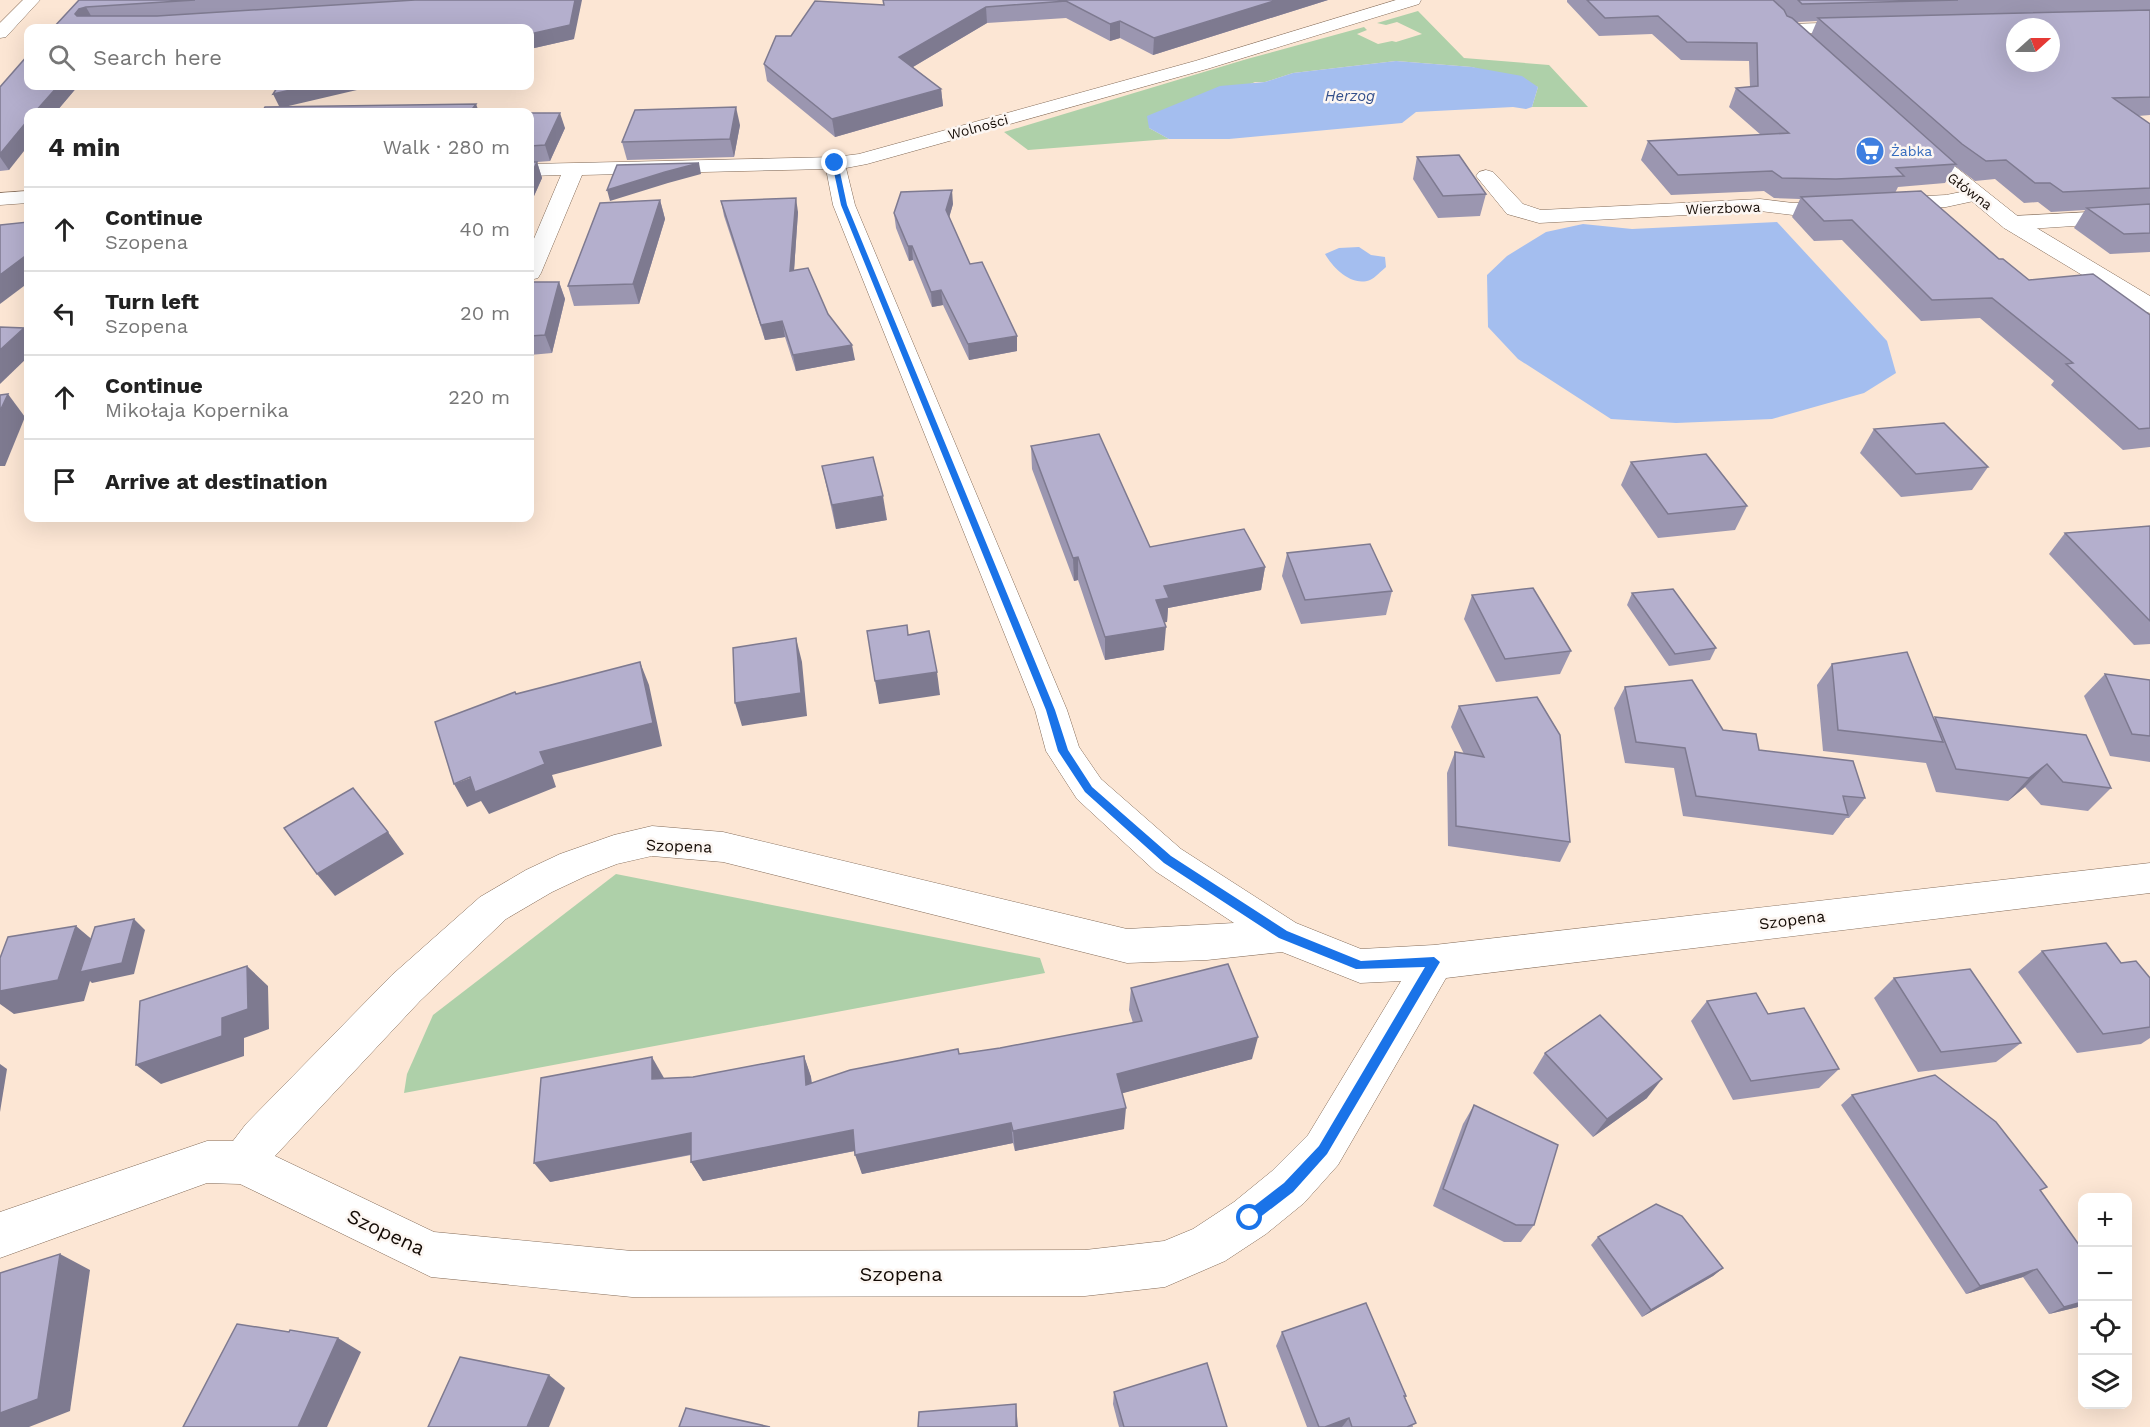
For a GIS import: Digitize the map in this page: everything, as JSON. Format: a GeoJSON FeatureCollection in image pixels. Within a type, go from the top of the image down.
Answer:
{"type":"FeatureCollection","features":[{"type":"Feature","properties":{"kind":"street"},"geometry":{"type":"LineString","coordinates":[[0,34],[32,0]]}},
{"type":"Feature","properties":{"kind":"street","name":"Wolności"},"geometry":{"type":"LineString","coordinates":[[534,170],[835,163],[860,160],[1107,92],[1366,7],[1413,0]]}},
{"type":"Feature","properties":{"kind":"street"},"geometry":{"type":"LineString","coordinates":[[1771,12],[1804,45]]}},
{"type":"Feature","properties":{"kind":"street"},"geometry":{"type":"LineString","coordinates":[[1788,29],[1877,27]]}},
{"type":"Feature","properties":{"kind":"street"},"geometry":{"type":"LineString","coordinates":[[0,34],[24,33]]}},
{"type":"Feature","properties":{"kind":"street","name":"Główna"},"geometry":{"type":"LineString","coordinates":[[1898,130],[1943,170],[2012,223],[2150,306]]}},
{"type":"Feature","properties":{"kind":"street"},"geometry":{"type":"LineString","coordinates":[[835,163],[844,205],[1051,710],[1063,751],[1089,789],[1168,860],[1283,935]]}},
{"type":"Feature","properties":{"kind":"street"},"geometry":{"type":"LineString","coordinates":[[534,264],[574,169]]}},
{"type":"Feature","properties":{"kind":"street","name":"Wierzbowa"},"geometry":{"type":"LineString","coordinates":[[1486,176],[1515,209],[1539,217],[1760,205],[1793,209],[1946,201],[1976,195]]}},
{"type":"Feature","properties":{"kind":"street"},"geometry":{"type":"LineString","coordinates":[[0,199],[24,197]]}},
{"type":"Feature","properties":{"kind":"street"},"geometry":{"type":"LineString","coordinates":[[2012,223],[2150,215]]}},
{"type":"Feature","properties":{"kind":"street","name":"Szopena"},"geometry":{"type":"LineString","coordinates":[[243,1163],[261,1139],[406,988],[492,908],[539,881],[573,865],[652,842],[723,847],[1127,946],[1207,943],[1283,935],[1360,966],[1434,962],[2150,878]]}},
{"type":"Feature","properties":{"kind":"street","name":"Szopena"},"geometry":{"type":"LineString","coordinates":[[0,1235],[207,1162],[243,1163],[431,1254],[632,1274],[1085,1273],[1165,1264],[1209,1245],[1250,1218],[1288,1188],[1323,1150],[1434,962]]}},
{"type":"Feature","properties":{"kind":"green space"},"geometry":{"type":"Polygon","coordinates":[[[1418,11],[1464,58],[1549,65],[1588,107],[1532,107],[1538,87],[1472,67],[1396,61],[1293,73],[1265,82],[1255,82],[1149,128],[1169,139],[1028,150],[1004,132],[1247,59],[1364,27],[1367,30],[1357,34],[1378,44],[1396,42],[1422,34],[1397,22],[1386,25],[1377,23],[1418,11]]]}},
{"type":"Feature","properties":{"kind":"green space"},"geometry":{"type":"Polygon","coordinates":[[[616,874],[1040,958],[1045,973],[404,1093],[407,1074],[433,1015],[616,874]]]}},
{"type":"Feature","properties":{"kind":"water","name":"Herzog"},"geometry":{"type":"Polygon","coordinates":[[[1396,61],[1472,67],[1522,76],[1538,87],[1532,107],[1526,109],[1513,107],[1416,112],[1402,123],[1229,139],[1169,139],[1149,128],[1147,116],[1220,86],[1265,82],[1293,73],[1396,61]]]}},
{"type":"Feature","properties":{"kind":"water"},"geometry":{"type":"Polygon","coordinates":[[[1777,222],[1887,341],[1896,373],[1864,393],[1772,419],[1676,423],[1611,419],[1518,359],[1488,327],[1487,275],[1507,256],[1546,232],[1583,224],[1632,229],[1777,222]]]}},
{"type":"Feature","properties":{"kind":"water"},"geometry":{"type":"Polygon","coordinates":[[[1359,247],[1371,255],[1385,257],[1386,267],[1370,280],[1350,279],[1333,265],[1325,254],[1339,248],[1359,247]]]}},
{"type":"Feature","properties":{"kind":"building"},"geometry":{"type":"Polygon","coordinates":[[[79,0],[195,0],[86,7],[79,9],[75,14],[77,16],[157,16],[415,0],[575,0],[570,25],[534,33],[534,24],[57,24],[79,0]]]}},
{"type":"Feature","properties":{"kind":"building"},"geometry":{"type":"Polygon","coordinates":[[[883,0],[1277,0],[1154,38],[1120,21],[1110,24],[1066,1],[986,7],[899,57],[941,89],[832,119],[764,64],[776,36],[791,36],[815,1],[884,5],[883,0]]]}},
{"type":"Feature","properties":{"kind":"building"},"geometry":{"type":"Polygon","coordinates":[[[1587,0],[1773,0],[1787,16],[1956,164],[1896,168],[1904,176],[1836,179],[1782,178],[1772,171],[1678,175],[1648,141],[1789,133],[1736,88],[1758,86],[1757,43],[1687,42],[1658,16],[1605,18],[1587,0]]]}},
{"type":"Feature","properties":{"kind":"building"},"geometry":{"type":"Polygon","coordinates":[[[1798,0],[1958,0],[1802,4],[1798,0]]]}},
{"type":"Feature","properties":{"kind":"building"},"geometry":{"type":"Polygon","coordinates":[[[2150,10],[2150,97],[2113,98],[2150,124],[2150,188],[2063,192],[2050,183],[2035,183],[2006,160],[1986,161],[1962,144],[1818,18],[2150,10]]]}},
{"type":"Feature","properties":{"kind":"building"},"geometry":{"type":"Polygon","coordinates":[[[24,60],[24,90],[54,90],[39,108],[24,108],[24,125],[0,154],[0,87],[24,60]]]}},
{"type":"Feature","properties":{"kind":"building"},"geometry":{"type":"Polygon","coordinates":[[[276,90],[290,90],[273,94],[276,90]]]}},
{"type":"Feature","properties":{"kind":"building"},"geometry":{"type":"Polygon","coordinates":[[[476,104],[473,108],[264,108],[265,107],[476,104]]]}},
{"type":"Feature","properties":{"kind":"building"},"geometry":{"type":"Polygon","coordinates":[[[736,107],[730,139],[622,142],[635,110],[736,107]]]}},
{"type":"Feature","properties":{"kind":"building"},"geometry":{"type":"Polygon","coordinates":[[[534,113],[560,113],[545,145],[534,146],[534,113]]]}},
{"type":"Feature","properties":{"kind":"building"},"geometry":{"type":"Polygon","coordinates":[[[1459,155],[1486,194],[1443,196],[1417,157],[1459,155]]]}},
{"type":"Feature","properties":{"kind":"building"},"geometry":{"type":"Polygon","coordinates":[[[699,163],[665,172],[607,190],[617,165],[699,163]]]}},
{"type":"Feature","properties":{"kind":"building"},"geometry":{"type":"Polygon","coordinates":[[[952,190],[946,210],[970,264],[982,262],[1017,336],[968,344],[941,290],[931,292],[912,246],[908,246],[894,213],[901,192],[952,190]]]}},
{"type":"Feature","properties":{"kind":"building"},"geometry":{"type":"Polygon","coordinates":[[[1921,191],[1999,259],[2003,259],[2029,280],[2093,274],[2150,315],[2150,428],[2139,429],[2066,364],[2073,363],[1992,298],[1932,300],[1852,220],[1824,221],[1801,197],[1921,191]]]}},
{"type":"Feature","properties":{"kind":"building"},"geometry":{"type":"Polygon","coordinates":[[[796,198],[790,271],[808,268],[828,314],[852,345],[793,355],[782,321],[761,325],[721,201],[796,198]]]}},
{"type":"Feature","properties":{"kind":"building"},"geometry":{"type":"Polygon","coordinates":[[[660,200],[633,284],[568,286],[600,203],[660,200]]]}},
{"type":"Feature","properties":{"kind":"building"},"geometry":{"type":"Polygon","coordinates":[[[2150,204],[2150,233],[2124,234],[2087,208],[2150,204]]]}},
{"type":"Feature","properties":{"kind":"building"},"geometry":{"type":"Polygon","coordinates":[[[24,222],[24,257],[0,275],[0,225],[24,222]]]}},
{"type":"Feature","properties":{"kind":"building"},"geometry":{"type":"Polygon","coordinates":[[[534,282],[559,282],[545,335],[534,336],[534,282]]]}},
{"type":"Feature","properties":{"kind":"building"},"geometry":{"type":"Polygon","coordinates":[[[0,327],[24,328],[0,350],[0,327]]]}},
{"type":"Feature","properties":{"kind":"building"},"geometry":{"type":"Polygon","coordinates":[[[8,394],[0,411],[0,395],[8,394]]]}},
{"type":"Feature","properties":{"kind":"building"},"geometry":{"type":"Polygon","coordinates":[[[1944,423],[1988,467],[1916,474],[1874,429],[1944,423]]]}},
{"type":"Feature","properties":{"kind":"building"},"geometry":{"type":"Polygon","coordinates":[[[1099,434],[1150,547],[1244,529],[1265,567],[1164,586],[1169,598],[1156,600],[1166,627],[1105,637],[1078,557],[1073,558],[1031,446],[1099,434]]]}},
{"type":"Feature","properties":{"kind":"building"},"geometry":{"type":"Polygon","coordinates":[[[1706,454],[1747,506],[1668,514],[1631,462],[1706,454]]]}},
{"type":"Feature","properties":{"kind":"building"},"geometry":{"type":"Polygon","coordinates":[[[873,457],[883,496],[832,505],[822,466],[873,457]]]}},
{"type":"Feature","properties":{"kind":"building"},"geometry":{"type":"Polygon","coordinates":[[[2150,526],[2150,621],[2065,533],[2150,526]]]}},
{"type":"Feature","properties":{"kind":"building"},"geometry":{"type":"Polygon","coordinates":[[[1370,544],[1392,591],[1305,600],[1287,553],[1370,544]]]}},
{"type":"Feature","properties":{"kind":"building"},"geometry":{"type":"Polygon","coordinates":[[[1533,588],[1571,651],[1505,659],[1472,595],[1533,588]]]}},
{"type":"Feature","properties":{"kind":"building"},"geometry":{"type":"Polygon","coordinates":[[[1673,589],[1716,648],[1675,654],[1632,593],[1673,589]]]}},
{"type":"Feature","properties":{"kind":"building"},"geometry":{"type":"Polygon","coordinates":[[[907,625],[908,635],[929,631],[937,672],[875,681],[867,631],[907,625]]]}},
{"type":"Feature","properties":{"kind":"building"},"geometry":{"type":"Polygon","coordinates":[[[796,638],[801,693],[735,703],[733,648],[796,638]]]}},
{"type":"Feature","properties":{"kind":"building"},"geometry":{"type":"Polygon","coordinates":[[[1907,652],[1943,742],[1838,730],[1832,664],[1907,652]]]}},
{"type":"Feature","properties":{"kind":"building"},"geometry":{"type":"Polygon","coordinates":[[[640,662],[653,723],[540,752],[545,764],[475,792],[470,777],[454,784],[435,722],[515,692],[516,694],[640,662]]]}},
{"type":"Feature","properties":{"kind":"building"},"geometry":{"type":"Polygon","coordinates":[[[2105,674],[2150,680],[2150,736],[2132,734],[2105,674]]]}},
{"type":"Feature","properties":{"kind":"building"},"geometry":{"type":"Polygon","coordinates":[[[1692,680],[1723,730],[1756,734],[1759,750],[1853,761],[1865,798],[1843,796],[1848,815],[1696,796],[1685,748],[1636,742],[1625,687],[1692,680]]]}},
{"type":"Feature","properties":{"kind":"building"},"geometry":{"type":"Polygon","coordinates":[[[1537,697],[1560,735],[1570,842],[1456,826],[1455,752],[1484,757],[1459,706],[1537,697]]]}},
{"type":"Feature","properties":{"kind":"building"},"geometry":{"type":"Polygon","coordinates":[[[1935,717],[2086,735],[2111,788],[2063,782],[2047,764],[2029,778],[1956,769],[1935,717]]]}},
{"type":"Feature","properties":{"kind":"building"},"geometry":{"type":"Polygon","coordinates":[[[353,788],[388,832],[317,874],[284,828],[353,788]]]}},
{"type":"Feature","properties":{"kind":"building"},"geometry":{"type":"Polygon","coordinates":[[[134,919],[122,963],[80,972],[95,927],[134,919]]]}},
{"type":"Feature","properties":{"kind":"building"},"geometry":{"type":"Polygon","coordinates":[[[76,926],[58,980],[0,991],[0,958],[8,937],[76,926]]]}},
{"type":"Feature","properties":{"kind":"building"},"geometry":{"type":"Polygon","coordinates":[[[2106,943],[2121,963],[2136,961],[2150,978],[2150,1027],[2103,1034],[2042,951],[2106,943]]]}},
{"type":"Feature","properties":{"kind":"building"},"geometry":{"type":"Polygon","coordinates":[[[1228,964],[1258,1037],[1117,1074],[1126,1108],[1013,1131],[1011,1123],[855,1155],[853,1130],[691,1162],[691,1133],[534,1163],[541,1078],[652,1057],[652,1079],[693,1077],[804,1056],[806,1085],[850,1070],[958,1049],[959,1054],[1000,1048],[1142,1021],[1131,988],[1228,964]]]}},
{"type":"Feature","properties":{"kind":"building"},"geometry":{"type":"Polygon","coordinates":[[[247,966],[248,1009],[222,1018],[222,1036],[136,1065],[140,1001],[247,966]]]}},
{"type":"Feature","properties":{"kind":"building"},"geometry":{"type":"Polygon","coordinates":[[[1970,969],[2021,1043],[1941,1052],[1894,978],[1970,969]]]}},
{"type":"Feature","properties":{"kind":"building"},"geometry":{"type":"Polygon","coordinates":[[[1756,993],[1768,1014],[1804,1008],[1839,1069],[1751,1081],[1707,1001],[1756,993]]]}},
{"type":"Feature","properties":{"kind":"building"},"geometry":{"type":"Polygon","coordinates":[[[1600,1015],[1662,1079],[1607,1119],[1545,1053],[1600,1015]]]}},
{"type":"Feature","properties":{"kind":"building"},"geometry":{"type":"Polygon","coordinates":[[[1935,1075],[1996,1122],[2047,1187],[2040,1190],[2078,1243],[2078,1303],[2064,1307],[2037,1269],[1980,1286],[1852,1095],[1935,1075]]]}},
{"type":"Feature","properties":{"kind":"building"},"geometry":{"type":"Polygon","coordinates":[[[1474,1105],[1558,1145],[1534,1225],[1516,1225],[1443,1189],[1474,1105]]]}},
{"type":"Feature","properties":{"kind":"building"},"geometry":{"type":"Polygon","coordinates":[[[1656,1204],[1682,1216],[1723,1268],[1651,1310],[1598,1237],[1656,1204]]]}},
{"type":"Feature","properties":{"kind":"building"},"geometry":{"type":"Polygon","coordinates":[[[60,1254],[38,1399],[0,1413],[0,1273],[60,1254]]]}},
{"type":"Feature","properties":{"kind":"building"},"geometry":{"type":"Polygon","coordinates":[[[1366,1303],[1416,1423],[1407,1427],[1352,1427],[1349,1418],[1319,1427],[1282,1332],[1366,1303]]]}},
{"type":"Feature","properties":{"kind":"building"},"geometry":{"type":"Polygon","coordinates":[[[237,1324],[338,1338],[298,1427],[183,1427],[237,1324]]]}},
{"type":"Feature","properties":{"kind":"building"},"geometry":{"type":"Polygon","coordinates":[[[460,1357],[549,1375],[527,1427],[428,1427],[460,1357]]]}},
{"type":"Feature","properties":{"kind":"building"},"geometry":{"type":"Polygon","coordinates":[[[1207,1363],[1227,1427],[1124,1427],[1114,1392],[1207,1363]]]}},
{"type":"Feature","properties":{"kind":"building"},"geometry":{"type":"Polygon","coordinates":[[[1016,1404],[1016,1427],[918,1427],[919,1412],[1016,1404]]]}},
{"type":"Feature","properties":{"kind":"building"},"geometry":{"type":"Polygon","coordinates":[[[686,1408],[770,1427],[679,1427],[686,1408]]]}},
{"type":"Feature","properties":{"kind":"place","name":"Żabka"},"geometry":{"type":"Point","coordinates":[1870,151]}},
{"type":"Feature","properties":{"kind":"route"},"geometry":{"type":"LineString","coordinates":[[835,163],[844,205],[1051,710],[1063,751],[1089,789],[1168,860],[1283,935],[1360,966],[1434,962],[1323,1150],[1288,1188],[1250,1218]]}}]}
